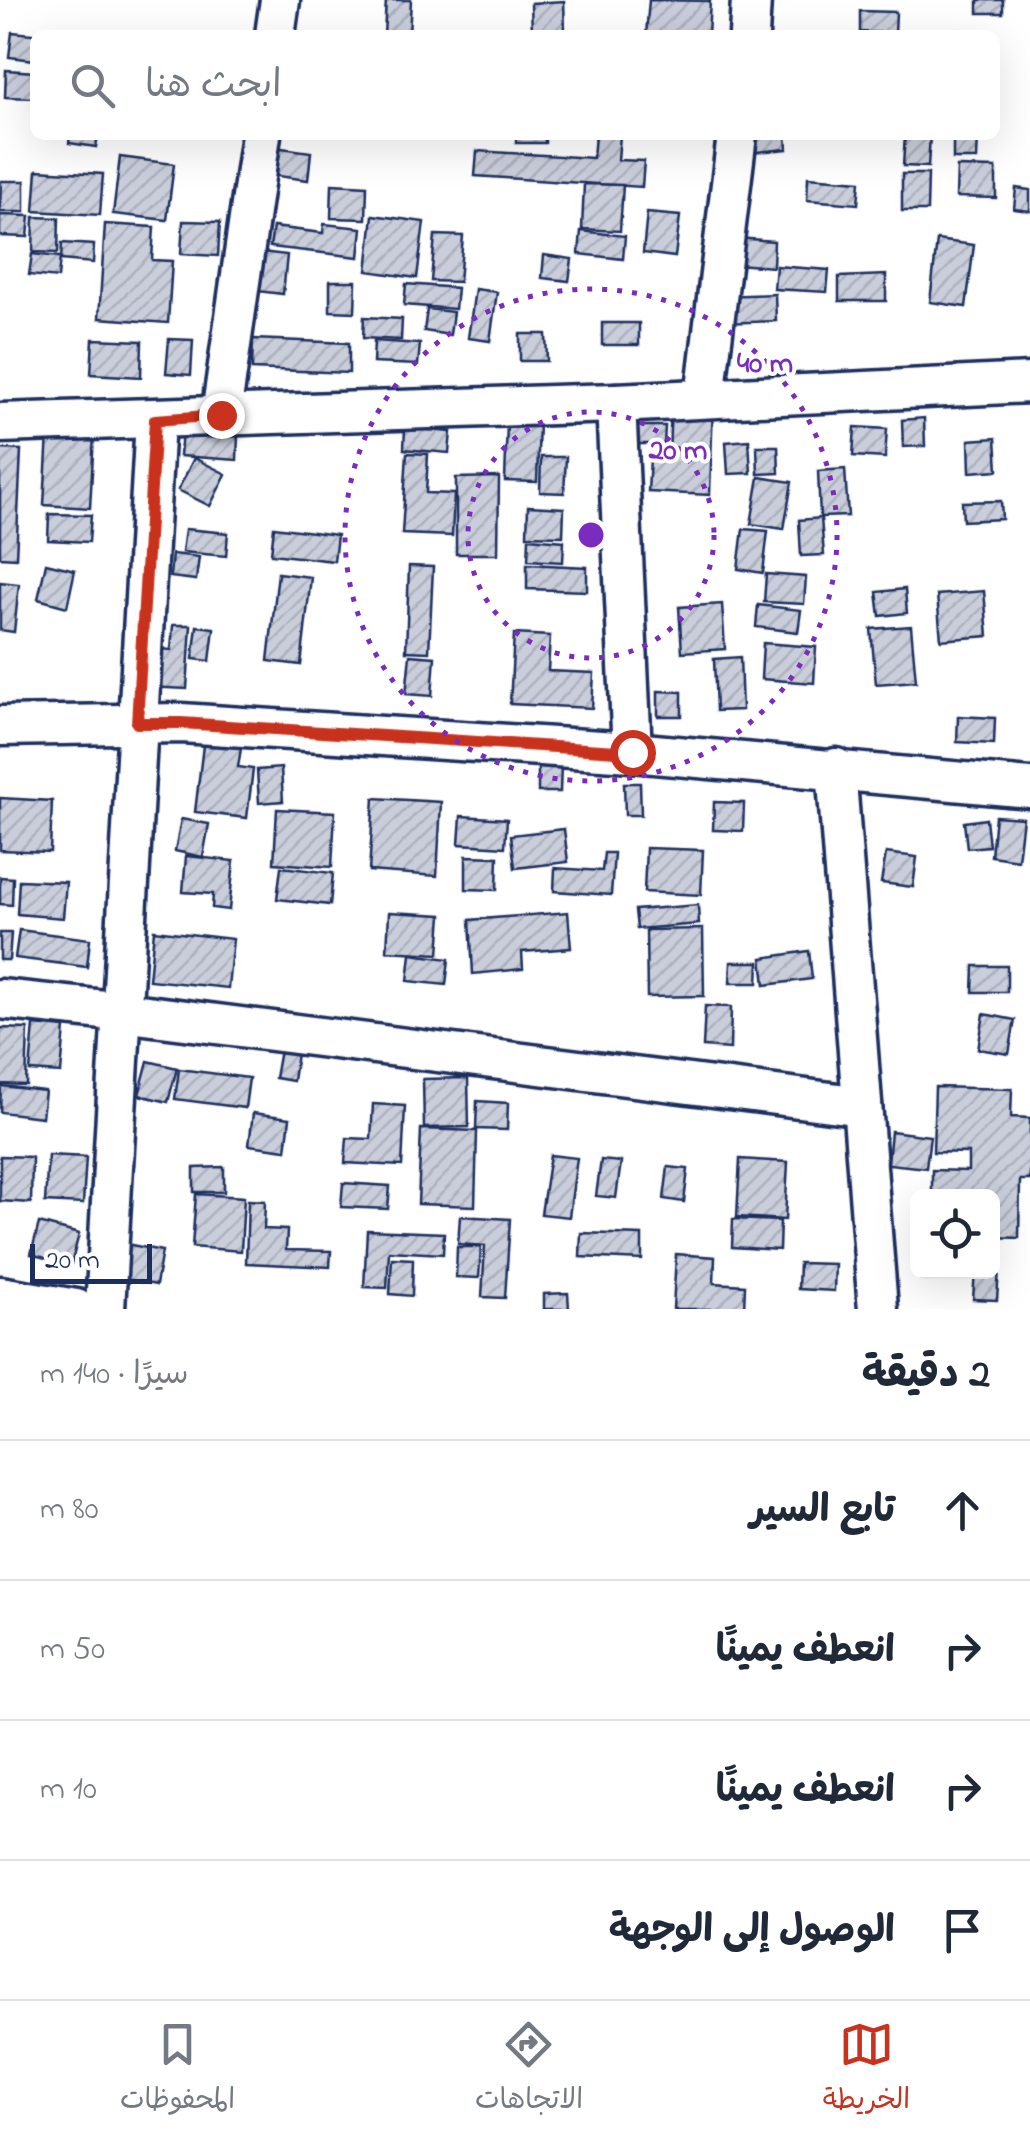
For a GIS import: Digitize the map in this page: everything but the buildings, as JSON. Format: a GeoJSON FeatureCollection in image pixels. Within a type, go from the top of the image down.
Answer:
{"type":"FeatureCollection","features":[{"type":"Feature","properties":{"kind":"street"},"geometry":{"type":"LineString","coordinates":[[276,30],[280,0]]}},
{"type":"Feature","properties":{"kind":"street"},"geometry":{"type":"LineString","coordinates":[[749,30],[751,0]]}},
{"type":"Feature","properties":{"kind":"street"},"geometry":{"type":"LineString","coordinates":[[221,415],[260,140]]}},
{"type":"Feature","properties":{"kind":"street"},"geometry":{"type":"LineString","coordinates":[[705,397],[735,140]]}},
{"type":"Feature","properties":{"kind":"street"},"geometry":{"type":"LineString","coordinates":[[0,423],[616,403],[1030,383]]}},
{"type":"Feature","properties":{"kind":"street"},"geometry":{"type":"LineString","coordinates":[[616,403],[632,752]]}},
{"type":"Feature","properties":{"kind":"street"},"geometry":{"type":"LineString","coordinates":[[105,1309],[155,420]]}},
{"type":"Feature","properties":{"kind":"street"},"geometry":{"type":"LineString","coordinates":[[0,726],[181,723],[632,752],[1030,788]]}},
{"type":"Feature","properties":{"kind":"street"},"geometry":{"type":"LineString","coordinates":[[836,768],[878,1309]]}},
{"type":"Feature","properties":{"kind":"street"},"geometry":{"type":"LineString","coordinates":[[0,1000],[123,1012],[862,1106]]}},
{"type":"Feature","properties":{"kind":"street"},"geometry":{"type":"LineString","coordinates":[[0,1296],[76,1309]]}},
{"type":"Feature","properties":{"kind":"route"},"geometry":{"type":"LineString","coordinates":[[221,415],[155,420],[137,723],[632,752]]}}]}
